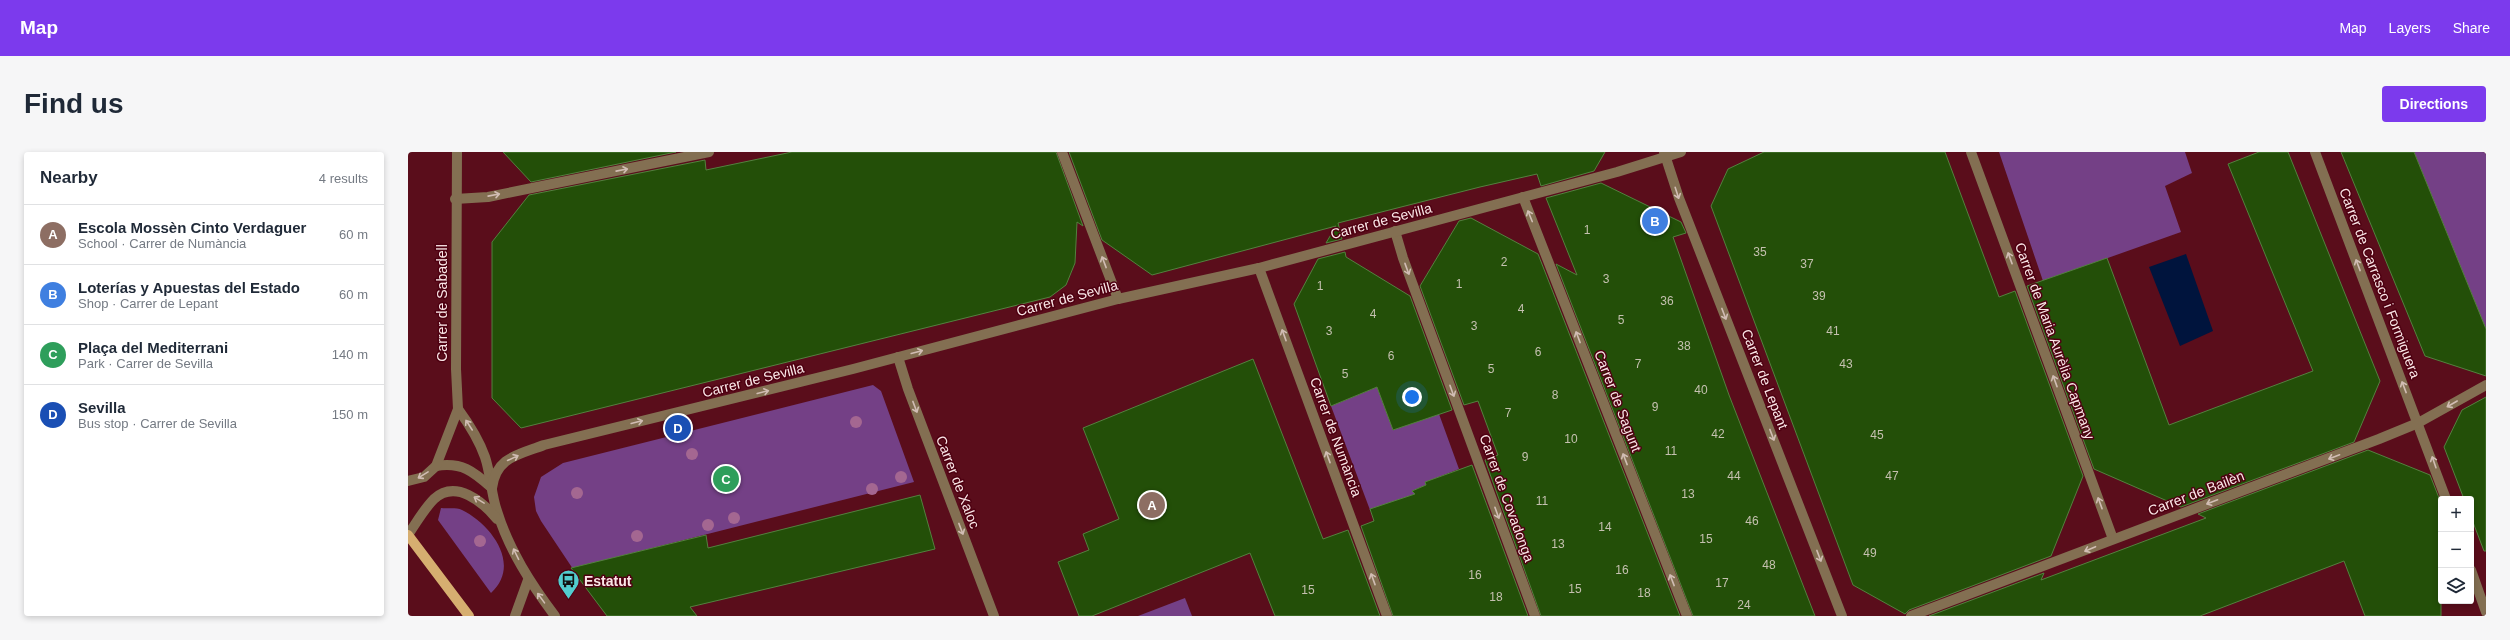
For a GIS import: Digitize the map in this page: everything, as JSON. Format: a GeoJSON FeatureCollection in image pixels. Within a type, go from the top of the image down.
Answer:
{"type":"FeatureCollection","features":[{"type":"Feature","properties":{"kind":"main road"},"geometry":{"type":"LineString","coordinates":[[408,535],[469,616]]}},
{"type":"Feature","properties":{"kind":"street","name":"Carrer de Sabadell"},"geometry":{"type":"LineString","coordinates":[[436,466],[443,452],[458,409],[455,199],[457,152]]}},
{"type":"Feature","properties":{"kind":"street"},"geometry":{"type":"LineString","coordinates":[[455,199],[488,196],[709,152]]}},
{"type":"Feature","properties":{"kind":"street"},"geometry":{"type":"LineString","coordinates":[[1062,152],[1118,299]]}},
{"type":"Feature","properties":{"kind":"street","name":"Carrer de Sevilla"},"geometry":{"type":"LineString","coordinates":[[492,488],[494,475],[500,464],[544,445],[898,357],[1118,299],[1259,268],[1618,172],[1665,154],[1681,152]]}},
{"type":"Feature","properties":{"kind":"street","name":"Carrer de Maria Aurèlia Capmany"},"geometry":{"type":"LineString","coordinates":[[1971,152],[2113,539]]}},
{"type":"Feature","properties":{"kind":"street","name":"Carrer de Carrasco i Formiguera"},"geometry":{"type":"LineString","coordinates":[[2315,152],[2445,496]]}},
{"type":"Feature","properties":{"kind":"street","name":"Carrer de Lepant"},"geometry":{"type":"LineString","coordinates":[[1665,154],[1678,198],[1842,616]]}},
{"type":"Feature","properties":{"kind":"street","name":"Carrer de Sagunt"},"geometry":{"type":"LineString","coordinates":[[1523,197],[1686,616]]}},
{"type":"Feature","properties":{"kind":"street","name":"Carrer de Covadonga"},"geometry":{"type":"LineString","coordinates":[[1395,232],[1403,258],[1535,616]]}},
{"type":"Feature","properties":{"kind":"street","name":"Carrer de Numància"},"geometry":{"type":"LineString","coordinates":[[1259,268],[1387,616]]}},
{"type":"Feature","properties":{"kind":"street","name":"Carrer de Xaloc"},"geometry":{"type":"LineString","coordinates":[[898,357],[908,388],[994,616]]}},
{"type":"Feature","properties":{"kind":"street","name":"Carrer de Bailèn"},"geometry":{"type":"LineString","coordinates":[[1911,616],[2418,423],[2486,385]]}},
{"type":"Feature","properties":{"kind":"street"},"geometry":{"type":"LineString","coordinates":[[458,409],[472,429],[485,458],[497,511],[504,529],[528,580],[554,616]]}},
{"type":"Feature","properties":{"kind":"street"},"geometry":{"type":"LineString","coordinates":[[408,481],[424,477],[436,466],[452,464],[476,474],[492,488]]}},
{"type":"Feature","properties":{"kind":"street"},"geometry":{"type":"LineString","coordinates":[[408,535],[434,499],[444,493],[457,492],[464,492],[486,504],[504,529]]}},
{"type":"Feature","properties":{"kind":"street"},"geometry":{"type":"LineString","coordinates":[[2474,578],[2486,612]]}},
{"type":"Feature","properties":{"kind":"street"},"geometry":{"type":"LineString","coordinates":[[515,616],[528,580]]}},
{"type":"Feature","properties":{"kind":"shaded area"},"geometry":{"type":"Polygon","coordinates":[[[1999,152],[2185,152],[2192,173],[2165,186],[2181,232],[2043,281],[1999,152]]]}},
{"type":"Feature","properties":{"kind":"shaded area"},"geometry":{"type":"Polygon","coordinates":[[[2414,152],[2486,152],[2486,329],[2414,152]]]}},
{"type":"Feature","properties":{"kind":"shaded area"},"geometry":{"type":"Polygon","coordinates":[[[873,385],[881,391],[914,482],[585,565],[575,572],[536,511],[534,497],[541,477],[563,463],[873,385]]]}},
{"type":"Feature","properties":{"kind":"shaded area"},"geometry":{"type":"Polygon","coordinates":[[[1377,387],[1393,430],[1439,414],[1459,469],[1426,482],[1426,485],[1412,491],[1415,494],[1370,510],[1331,406],[1377,387]]]}},
{"type":"Feature","properties":{"kind":"shaded area"},"geometry":{"type":"Polygon","coordinates":[[[441,508],[460,509],[473,516],[492,535],[499,546],[503,558],[504,570],[500,582],[491,593],[438,520],[441,508]]]}},
{"type":"Feature","properties":{"kind":"shaded area"},"geometry":{"type":"Polygon","coordinates":[[[1185,598],[1192,616],[1138,616],[1185,598]]]}},
{"type":"Feature","properties":{"kind":"water"},"geometry":{"type":"Polygon","coordinates":[[[2186,254],[2213,331],[2180,346],[2149,267],[2186,254]]]}},
{"type":"Feature","properties":{"kind":"building"},"geometry":{"type":"Polygon","coordinates":[[[503,152],[676,152],[531,182],[503,152]]]}},
{"type":"Feature","properties":{"kind":"building"},"geometry":{"type":"Polygon","coordinates":[[[792,152],[1056,152],[1083,226],[1077,222],[1075,263],[1066,285],[1050,297],[521,428],[492,398],[492,242],[529,195],[705,160],[706,170],[792,152]]]}},
{"type":"Feature","properties":{"kind":"building"},"geometry":{"type":"Polygon","coordinates":[[[1069,152],[1605,152],[1594,171],[1541,186],[1537,174],[1480,187],[1338,223],[1342,239],[1326,243],[1336,226],[1152,275],[1102,240],[1069,152]]]}},
{"type":"Feature","properties":{"kind":"building"},"geometry":{"type":"Polygon","coordinates":[[[1764,152],[1945,152],[1999,297],[2015,291],[2083,476],[2051,556],[1909,610],[1905,614],[1853,585],[1711,206],[1728,169],[1764,152]]]}},
{"type":"Feature","properties":{"kind":"building"},"geometry":{"type":"Polygon","coordinates":[[[2259,152],[2288,152],[2380,381],[2354,442],[2181,507],[2094,469],[2027,286],[2107,258],[2169,425],[2313,371],[2228,164],[2259,152]]]}},
{"type":"Feature","properties":{"kind":"building"},"geometry":{"type":"Polygon","coordinates":[[[2341,152],[2414,152],[2486,329],[2486,376],[2425,356],[2341,152]]]}},
{"type":"Feature","properties":{"kind":"building"},"geometry":{"type":"Polygon","coordinates":[[[1601,183],[1681,222],[1686,233],[1673,237],[1729,395],[1815,616],[1693,616],[1556,264],[1577,275],[1546,198],[1601,183]]]}},
{"type":"Feature","properties":{"kind":"building"},"geometry":{"type":"Polygon","coordinates":[[[1471,218],[1538,254],[1680,616],[1541,616],[1485,460],[1498,455],[1478,401],[1464,405],[1420,286],[1459,221],[1471,218]]]}},
{"type":"Feature","properties":{"kind":"building"},"geometry":{"type":"Polygon","coordinates":[[[1345,252],[1346,257],[1410,296],[1452,410],[1393,430],[1377,387],[1331,406],[1294,304],[1318,259],[1345,252]]]}},
{"type":"Feature","properties":{"kind":"building"},"geometry":{"type":"Polygon","coordinates":[[[1253,359],[1323,539],[1348,530],[1380,616],[1275,616],[1250,553],[1092,616],[1079,616],[1058,562],[1089,550],[1083,534],[1119,519],[1083,428],[1253,359]]]}},
{"type":"Feature","properties":{"kind":"building"},"geometry":{"type":"Polygon","coordinates":[[[2486,397],[2486,551],[2484,551],[2474,525],[2474,496],[2463,496],[2444,447],[2462,410],[2486,397]]]}},
{"type":"Feature","properties":{"kind":"building"},"geometry":{"type":"Polygon","coordinates":[[[2368,450],[2430,475],[2438,496],[2438,604],[2441,604],[2441,616],[2365,616],[2344,561],[2200,616],[1929,616],[2044,573],[2041,580],[2206,518],[2198,514],[2368,450]]]}},
{"type":"Feature","properties":{"kind":"building"},"geometry":{"type":"Polygon","coordinates":[[[1472,465],[1528,616],[1393,616],[1361,526],[1374,521],[1370,509],[1415,494],[1412,491],[1426,485],[1425,482],[1472,465]]]}},
{"type":"Feature","properties":{"kind":"building"},"geometry":{"type":"Polygon","coordinates":[[[920,495],[935,549],[690,607],[697,616],[607,616],[571,568],[706,535],[708,548],[920,495]]]}},
{"type":"Feature","properties":{"kind":"place","name":"Loterías y Apuestas del Estado"},"geometry":{"type":"Point","coordinates":[1655,221]}},
{"type":"Feature","properties":{"kind":"place","name":"Sevilla"},"geometry":{"type":"Point","coordinates":[678,428]}},
{"type":"Feature","properties":{"kind":"place","name":"Plaça del Mediterrani"},"geometry":{"type":"Point","coordinates":[726,479]}},
{"type":"Feature","properties":{"kind":"place","name":"Escola Mossèn Cinto Verdaguer"},"geometry":{"type":"Point","coordinates":[1152,505]}},
{"type":"Feature","properties":{"kind":"place","name":"Estatut"},"geometry":{"type":"Point","coordinates":[569,600]}}]}
